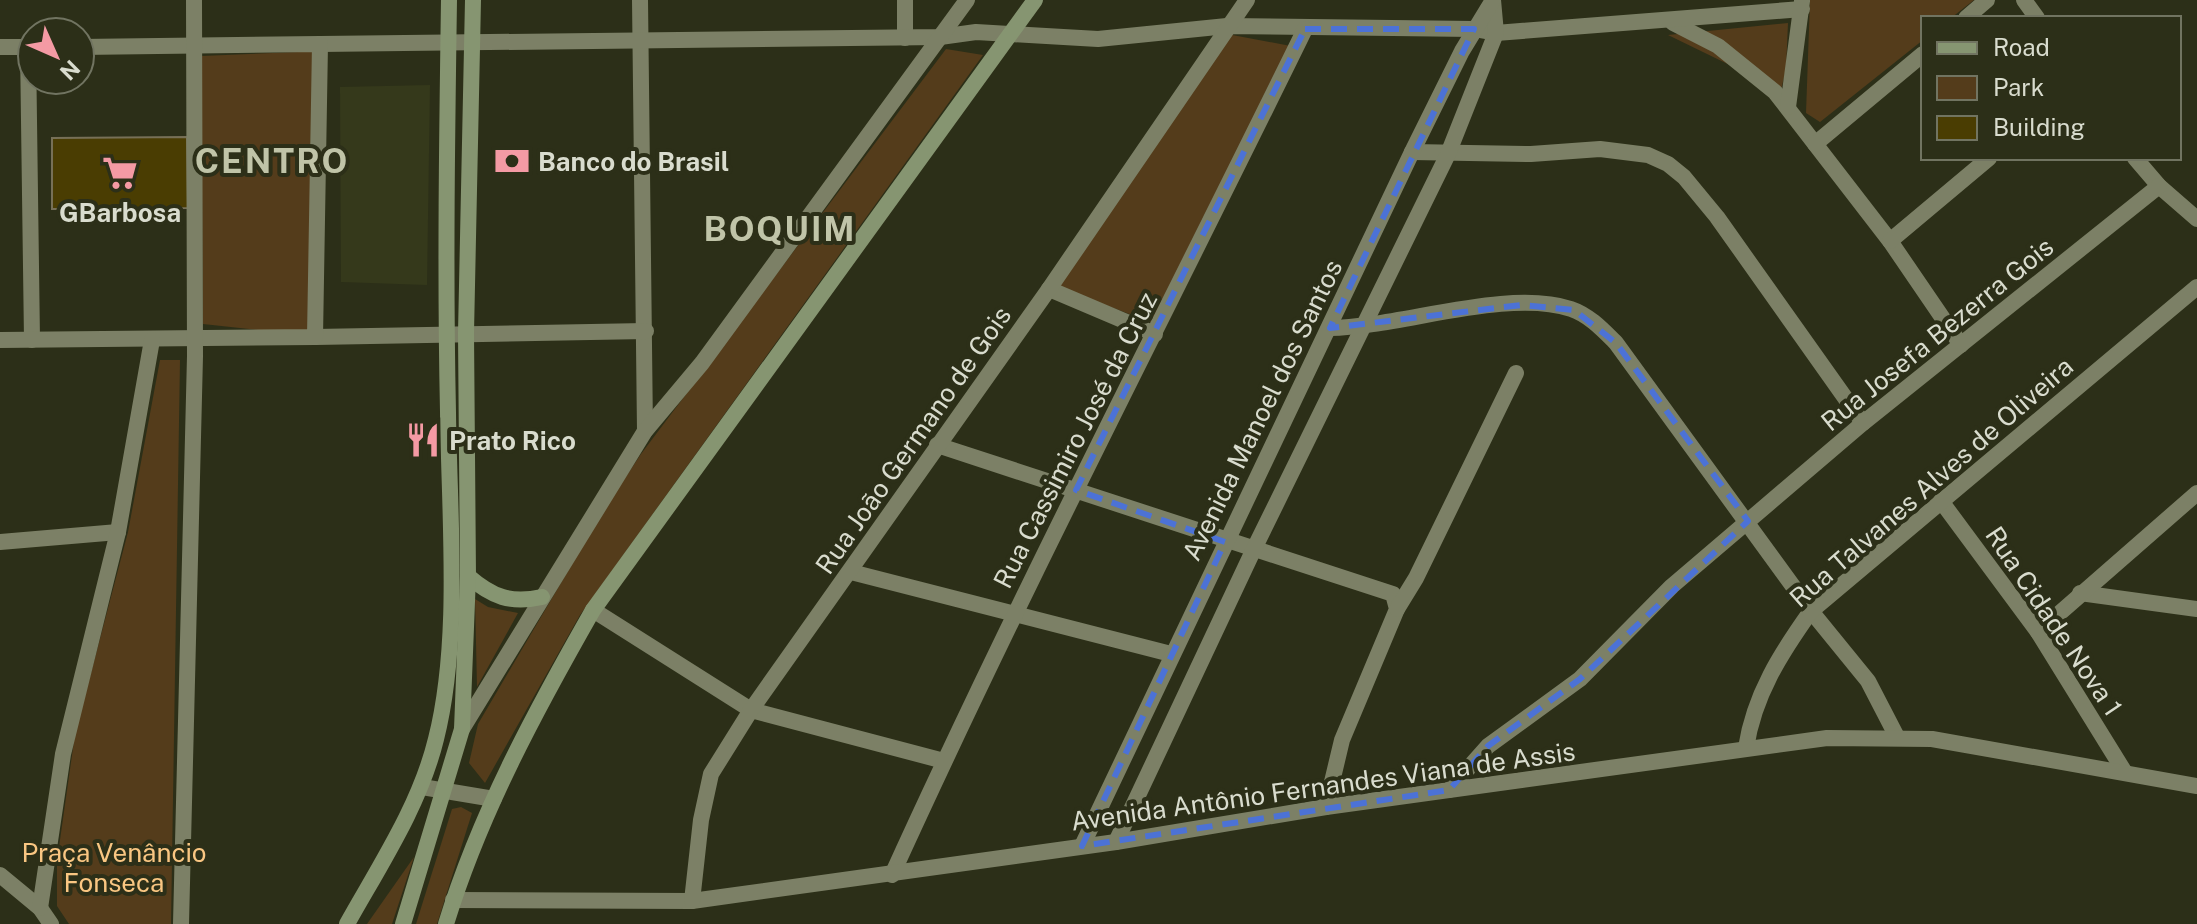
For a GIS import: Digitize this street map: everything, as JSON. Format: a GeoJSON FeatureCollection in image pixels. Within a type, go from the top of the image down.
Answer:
{"type":"FeatureCollection","features":[{"type":"Feature","properties":{"kind":"main road"},"geometry":{"type":"LineString","coordinates":[[347,924],[422,787],[440,720],[450,586],[446,333],[449,0]]}},
{"type":"Feature","properties":{"kind":"main road"},"geometry":{"type":"LineString","coordinates":[[403,924],[462,729],[468,576],[466,333],[473,0]]}},
{"type":"Feature","properties":{"kind":"main road"},"geometry":{"type":"LineString","coordinates":[[446,924],[494,799],[536,710],[593,610],[1035,0]]}},
{"type":"Feature","properties":{"kind":"main road"},"geometry":{"type":"LineString","coordinates":[[468,576],[484,590],[503,598],[523,601],[542,597]]}},
{"type":"Feature","properties":{"kind":"street"},"geometry":{"type":"LineString","coordinates":[[181,924],[195,336],[194,0]]}},
{"type":"Feature","properties":{"kind":"street"},"geometry":{"type":"LineString","coordinates":[[640,0],[645,431]]}},
{"type":"Feature","properties":{"kind":"street"},"geometry":{"type":"LineString","coordinates":[[905,0],[905,38]]}},
{"type":"Feature","properties":{"kind":"street"},"geometry":{"type":"LineString","coordinates":[[462,729],[645,431],[702,363],[967,0]]}},
{"type":"Feature","properties":{"kind":"street","name":"Rua João Germano de Gois"},"geometry":{"type":"LineString","coordinates":[[692,901],[701,820],[711,774],[751,710],[1049,289],[1247,0]]}},
{"type":"Feature","properties":{"kind":"street","name":"Avenida Manoel dos Santos"},"geometry":{"type":"LineString","coordinates":[[1082,846],[1412,152],[1474,29],[1493,0]]}},
{"type":"Feature","properties":{"kind":"street","name":"Avenida Manoel dos Santos"},"geometry":{"type":"LineString","coordinates":[[1116,842],[1253,551],[1448,154],[1496,33],[1493,0]]}},
{"type":"Feature","properties":{"kind":"street"},"geometry":{"type":"LineString","coordinates":[[1968,16],[1987,0]]}},
{"type":"Feature","properties":{"kind":"street"},"geometry":{"type":"LineString","coordinates":[[96,47],[905,38],[976,32],[1098,39],[1227,26],[1474,29],[1496,33],[1671,22],[1802,4],[1788,107]]}},
{"type":"Feature","properties":{"kind":"street"},"geometry":{"type":"LineString","coordinates":[[1671,22],[1745,65],[1788,107],[1890,241],[1961,345]]}},
{"type":"Feature","properties":{"kind":"street","name":"Rua Cassimiro José da Cruz"},"geometry":{"type":"LineString","coordinates":[[892,875],[1012,616],[1305,29]]}},
{"type":"Feature","properties":{"kind":"street"},"geometry":{"type":"LineString","coordinates":[[315,337],[320,44]]}},
{"type":"Feature","properties":{"kind":"street"},"geometry":{"type":"LineString","coordinates":[[1815,144],[1921,56]]}},
{"type":"Feature","properties":{"kind":"street"},"geometry":{"type":"LineString","coordinates":[[30,96],[32,340]]}},
{"type":"Feature","properties":{"kind":"street"},"geometry":{"type":"LineString","coordinates":[[1412,152],[1448,154],[1611,149],[1648,155],[1668,164],[1684,177],[1717,217],[1863,423]]}},
{"type":"Feature","properties":{"kind":"street"},"geometry":{"type":"LineString","coordinates":[[1890,241],[1987,160]]}},
{"type":"Feature","properties":{"kind":"street"},"geometry":{"type":"LineString","coordinates":[[2137,160],[2159,186],[2197,219]]}},
{"type":"Feature","properties":{"kind":"street","name":"Rua Josefa Bezerra Gois"},"geometry":{"type":"LineString","coordinates":[[1449,790],[1488,746],[1580,679],[1672,586],[1863,423],[2159,186]]}},
{"type":"Feature","properties":{"kind":"street","name":"Rua Talvanes Alves de Oliveira"},"geometry":{"type":"LineString","coordinates":[[1746,748],[1750,720],[1769,675],[1811,611],[2197,287]]}},
{"type":"Feature","properties":{"kind":"street"},"geometry":{"type":"LineString","coordinates":[[1049,289],[1155,334]]}},
{"type":"Feature","properties":{"kind":"street"},"geometry":{"type":"LineString","coordinates":[[1330,328],[1361,328],[1482,308],[1552,305],[1574,310],[1598,325],[1616,343],[1811,611],[1868,681],[1897,737]]}},
{"type":"Feature","properties":{"kind":"street"},"geometry":{"type":"LineString","coordinates":[[0,340],[646,331]]}},
{"type":"Feature","properties":{"kind":"street"},"geometry":{"type":"LineString","coordinates":[[40,908],[63,754],[118,532],[152,340]]}},
{"type":"Feature","properties":{"kind":"street"},"geometry":{"type":"LineString","coordinates":[[1326,807],[1342,740],[1397,609],[1416,578],[1516,373]]}},
{"type":"Feature","properties":{"kind":"street"},"geometry":{"type":"LineString","coordinates":[[937,445],[1253,551],[1388,589],[1396,599],[1397,609]]}},
{"type":"Feature","properties":{"kind":"street"},"geometry":{"type":"LineString","coordinates":[[2038,632],[2197,493]]}},
{"type":"Feature","properties":{"kind":"street","name":"Rua Cidade Nova 1"},"geometry":{"type":"LineString","coordinates":[[1941,501],[2038,632],[2124,771]]}},
{"type":"Feature","properties":{"kind":"street"},"geometry":{"type":"LineString","coordinates":[[0,542],[118,532]]}},
{"type":"Feature","properties":{"kind":"street"},"geometry":{"type":"LineString","coordinates":[[851,572],[1012,616],[1171,654]]}},
{"type":"Feature","properties":{"kind":"street"},"geometry":{"type":"LineString","coordinates":[[2080,593],[2197,609]]}},
{"type":"Feature","properties":{"kind":"street"},"geometry":{"type":"LineString","coordinates":[[593,610],[751,710],[944,761]]}},
{"type":"Feature","properties":{"kind":"street","name":"Avenida Antônio Fernandes Viana de Assis"},"geometry":{"type":"LineString","coordinates":[[453,900],[692,901],[1116,842],[1326,807],[1827,738],[1897,737],[1993,748],[2197,786]]}},
{"type":"Feature","properties":{"kind":"street"},"geometry":{"type":"LineString","coordinates":[[422,787],[494,799]]}},
{"type":"Feature","properties":{"kind":"street"},"geometry":{"type":"LineString","coordinates":[[0,875],[40,908],[51,924]]}},
{"type":"Feature","properties":{"kind":"highlighted area"},"geometry":{"type":"Polygon","coordinates":[[[1305,29],[1474,29],[1330,328],[1521,305],[1574,310],[1616,343],[1748,521],[1580,679],[1488,746],[1449,790],[1082,846],[1225,542],[1076,490],[1305,29]]]}},
{"type":"Feature","properties":{"kind":"shaded area"},"geometry":{"type":"Polygon","coordinates":[[[430,85],[427,285],[341,282],[340,87],[430,85]]]}},
{"type":"Feature","properties":{"kind":"green space"},"geometry":{"type":"Polygon","coordinates":[[[1810,0],[1974,0],[1954,16],[1921,16],[1921,42],[1820,122],[1806,113],[1810,0]]]}},
{"type":"Feature","properties":{"kind":"green space"},"geometry":{"type":"Polygon","coordinates":[[[1788,23],[1786,69],[1781,90],[1668,35],[1788,23]]]}},
{"type":"Feature","properties":{"kind":"green space"},"geometry":{"type":"Polygon","coordinates":[[[1227,34],[1296,47],[1153,323],[1053,285],[1227,34]]]}},
{"type":"Feature","properties":{"kind":"green space"},"geometry":{"type":"Polygon","coordinates":[[[946,49],[983,55],[580,615],[485,783],[469,763],[478,724],[605,508],[641,454],[946,49]]]}},
{"type":"Feature","properties":{"kind":"green space"},"geometry":{"type":"Polygon","coordinates":[[[323,51],[321,331],[267,331],[203,324],[201,56],[323,51]]]}},
{"type":"Feature","properties":{"kind":"green space","name":"Praça Venâncio Fonseca"},"geometry":{"type":"Polygon","coordinates":[[[160,360],[180,360],[171,924],[69,924],[57,906],[57,861],[75,734],[128,532],[160,360]]]}},
{"type":"Feature","properties":{"kind":"green space"},"geometry":{"type":"Polygon","coordinates":[[[475,599],[488,607],[518,613],[477,687],[475,599]]]}},
{"type":"Feature","properties":{"kind":"green space"},"geometry":{"type":"Polygon","coordinates":[[[461,807],[472,813],[437,924],[416,924],[452,809],[461,807]]]}},
{"type":"Feature","properties":{"kind":"green space"},"geometry":{"type":"Polygon","coordinates":[[[414,857],[392,924],[367,924],[414,857]]]}},
{"type":"Feature","properties":{"kind":"building","name":"GBarbosa"},"geometry":{"type":"Polygon","coordinates":[[[187,137],[188,208],[52,209],[52,138],[187,137]]]}},
{"type":"Feature","properties":{"kind":"place","name":"Banco do Brasil"},"geometry":{"type":"Point","coordinates":[512,161]}},
{"type":"Feature","properties":{"kind":"place","name":"GBarbosa"},"geometry":{"type":"Point","coordinates":[120,173]}},
{"type":"Feature","properties":{"kind":"place","name":"Prato Rico"},"geometry":{"type":"Point","coordinates":[423,440]}},
{"type":"Feature","properties":{"kind":"district","name":"CENTRO"},"geometry":{"type":"Point","coordinates":[272,161]}},
{"type":"Feature","properties":{"kind":"district","name":"BOQUIM"},"geometry":{"type":"Point","coordinates":[780,229]}}]}
